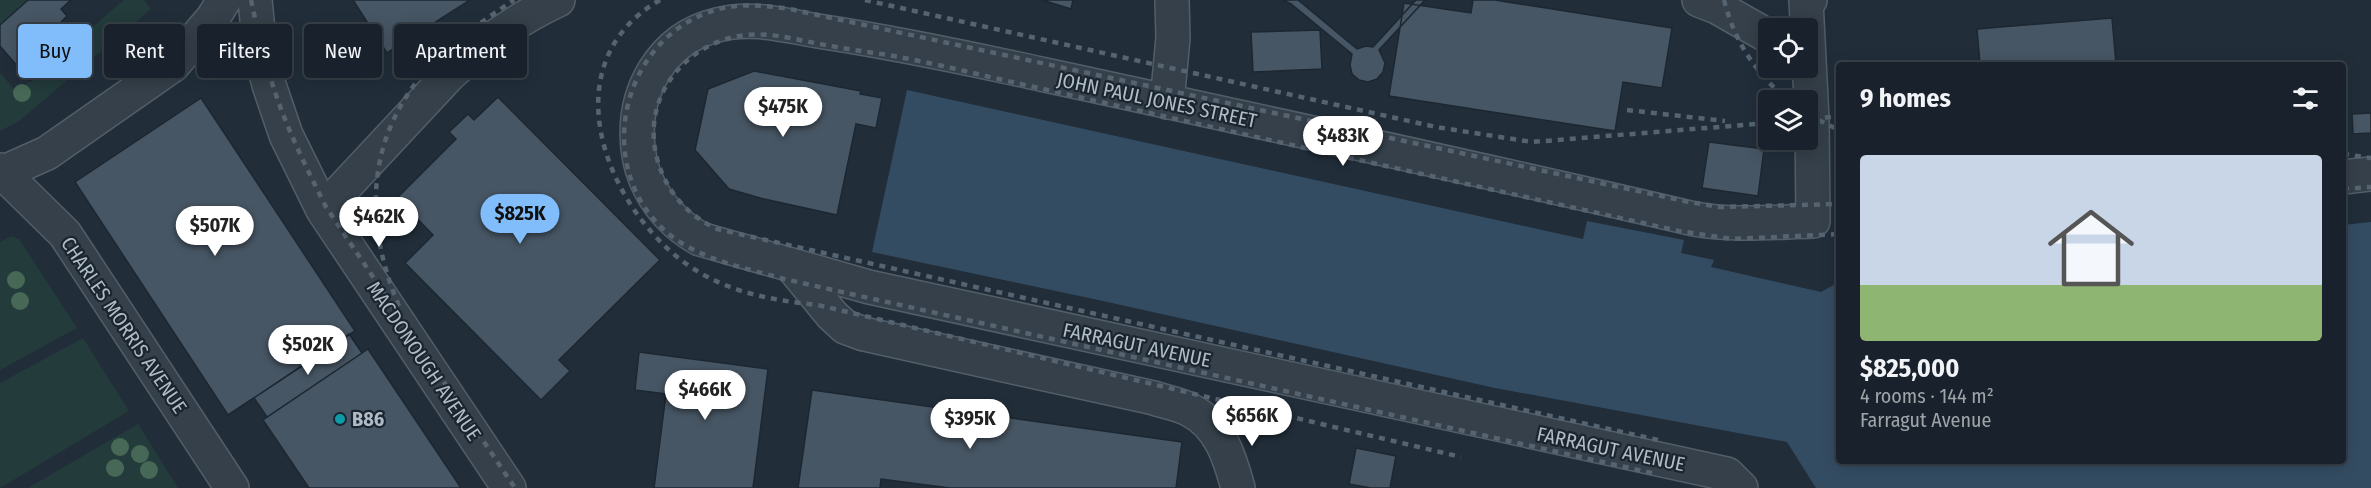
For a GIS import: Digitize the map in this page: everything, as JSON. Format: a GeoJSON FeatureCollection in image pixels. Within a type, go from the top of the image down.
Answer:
{"type":"FeatureCollection","features":[{"type":"Feature","properties":{"kind":"street"},"geometry":{"type":"LineString","coordinates":[[1,172],[47,153],[173,65],[213,18],[224,0]]}},
{"type":"Feature","properties":{"kind":"street","name":"MACDONOUGH AVENUE"},"geometry":{"type":"LineString","coordinates":[[255,0],[260,50],[268,85],[286,135],[323,210],[509,488]]}},
{"type":"Feature","properties":{"kind":"street"},"geometry":{"type":"LineString","coordinates":[[323,210],[469,56],[513,24],[558,0]]}},
{"type":"Feature","properties":{"kind":"street"},"geometry":{"type":"LineString","coordinates":[[1167,102],[1173,38],[1172,0]]}},
{"type":"Feature","properties":{"kind":"street"},"geometry":{"type":"LineString","coordinates":[[1699,0],[1717,7],[1758,30]]}},
{"type":"Feature","properties":{"kind":"street","name":"JOHN PAUL JONES STREET"},"geometry":{"type":"LineString","coordinates":[[1807,18],[1806,0],[1810,0]]}},
{"type":"Feature","properties":{"kind":"street","name":"JOHN PAUL JONES STREET"},"geometry":{"type":"LineString","coordinates":[[639,108],[652,72],[674,47],[685,38],[745,7],[893,42],[1694,219],[1716,223],[1744,223],[1826,219],[1812,119],[1810,78]]}},
{"type":"Feature","properties":{"kind":"street","name":"FARRAGUT AVENUE"},"geometry":{"type":"LineString","coordinates":[[639,108],[637,133],[640,159],[654,194],[667,214],[700,239],[869,287],[1732,483]]}},
{"type":"Feature","properties":{"kind":"street","name":"CHARLES MORRIS AVENUE"},"geometry":{"type":"LineString","coordinates":[[1,172],[65,234],[232,488]]}},
{"type":"Feature","properties":{"kind":"street"},"geometry":{"type":"LineString","coordinates":[[2346,177],[2371,174]]}},
{"type":"Feature","properties":{"kind":"street"},"geometry":{"type":"LineString","coordinates":[[791,265],[832,315],[845,327],[864,334],[1154,398],[1190,410],[1214,428],[1224,446],[1238,488]]}},
{"type":"Feature","properties":{"kind":"green space"},"geometry":{"type":"Polygon","coordinates":[[[0,0],[28,0],[0,25],[0,0]]]}},
{"type":"Feature","properties":{"kind":"green space"},"geometry":{"type":"Polygon","coordinates":[[[124,0],[144,0],[151,9],[133,24],[104,24],[104,49],[92,59],[92,28],[124,0]]]}},
{"type":"Feature","properties":{"kind":"green space"},"geometry":{"type":"Polygon","coordinates":[[[0,73],[17,92],[33,78],[70,78],[19,121],[0,131],[0,73]]]}},
{"type":"Feature","properties":{"kind":"green space"},"geometry":{"type":"Polygon","coordinates":[[[11,236],[19,239],[77,328],[0,370],[0,242],[11,236]]]}},
{"type":"Feature","properties":{"kind":"green space"},"geometry":{"type":"Polygon","coordinates":[[[83,338],[129,411],[0,488],[0,383],[83,338]]]}},
{"type":"Feature","properties":{"kind":"green space"},"geometry":{"type":"Polygon","coordinates":[[[138,424],[178,488],[28,488],[138,424]]]}},
{"type":"Feature","properties":{"kind":"water"},"geometry":{"type":"Polygon","coordinates":[[[907,90],[1583,239],[1587,221],[1684,240],[1681,253],[1714,260],[1711,267],[1821,292],[1836,284],[1836,464],[2346,464],[2346,225],[2371,222],[2371,488],[1816,488],[1787,442],[1495,388],[872,252],[907,90]]]}},
{"type":"Feature","properties":{"kind":"building"},"geometry":{"type":"Polygon","coordinates":[[[28,0],[71,0],[61,9],[67,16],[59,24],[18,24],[18,67],[0,46],[0,25],[28,0]]]}},
{"type":"Feature","properties":{"kind":"building"},"geometry":{"type":"Polygon","coordinates":[[[353,0],[470,0],[432,24],[394,24],[394,49],[387,53],[382,45],[382,24],[368,24],[353,0]]]}},
{"type":"Feature","properties":{"kind":"building"},"geometry":{"type":"Polygon","coordinates":[[[1042,0],[1073,0],[1071,9],[1042,0]]]}},
{"type":"Feature","properties":{"kind":"building"},"geometry":{"type":"Polygon","coordinates":[[[1283,0],[1298,0],[1357,49],[1366,46],[1373,47],[1416,0],[1425,0],[1379,50],[1385,63],[1383,72],[1377,79],[1368,82],[1359,80],[1352,74],[1350,65],[1352,54],[1283,0]]]}},
{"type":"Feature","properties":{"kind":"building"},"geometry":{"type":"Polygon","coordinates":[[[1473,0],[1495,0],[1672,28],[1662,88],[1623,82],[1615,131],[1389,96],[1404,3],[1471,13],[1473,0]]]}},
{"type":"Feature","properties":{"kind":"building"},"geometry":{"type":"Polygon","coordinates":[[[2112,18],[2116,62],[1980,62],[1977,29],[2112,18]]]}},
{"type":"Feature","properties":{"kind":"building"},"geometry":{"type":"Polygon","coordinates":[[[1320,30],[1322,69],[1253,72],[1251,32],[1320,30]]]}},
{"type":"Feature","properties":{"kind":"building"},"geometry":{"type":"Polygon","coordinates":[[[754,71],[861,91],[860,94],[882,98],[876,128],[856,124],[837,215],[729,189],[695,150],[708,89],[754,71]]]}},
{"type":"Feature","properties":{"kind":"building"},"geometry":{"type":"Polygon","coordinates":[[[498,97],[660,260],[559,360],[570,371],[541,400],[405,263],[433,235],[397,198],[456,139],[449,132],[468,114],[474,120],[498,97]]]}},
{"type":"Feature","properties":{"kind":"building"},"geometry":{"type":"Polygon","coordinates":[[[201,98],[355,331],[228,415],[75,182],[201,98]]]}},
{"type":"Feature","properties":{"kind":"building"},"geometry":{"type":"Polygon","coordinates":[[[2371,113],[2371,133],[2353,134],[2352,114],[2371,113]]]}},
{"type":"Feature","properties":{"kind":"building"},"geometry":{"type":"Polygon","coordinates":[[[1709,142],[1764,150],[1758,196],[1702,188],[1709,142]]]}},
{"type":"Feature","properties":{"kind":"building"},"geometry":{"type":"Polygon","coordinates":[[[349,334],[362,353],[267,417],[254,398],[349,334]]]}},
{"type":"Feature","properties":{"kind":"building","name":"B86"},"geometry":{"type":"Polygon","coordinates":[[[368,349],[461,488],[309,488],[263,420],[368,349]]]}},
{"type":"Feature","properties":{"kind":"building"},"geometry":{"type":"Polygon","coordinates":[[[639,352],[768,369],[753,488],[654,488],[666,394],[635,390],[639,352]]]}},
{"type":"Feature","properties":{"kind":"building"},"geometry":{"type":"Polygon","coordinates":[[[812,390],[1182,442],[1176,488],[950,488],[881,479],[880,488],[798,488],[812,390]]]}},
{"type":"Feature","properties":{"kind":"building"},"geometry":{"type":"Polygon","coordinates":[[[1356,448],[1396,456],[1390,488],[1371,488],[1349,484],[1356,448]]]}},
{"type":"Feature","properties":{"kind":"railway"},"geometry":{"type":"LineString","coordinates":[[251,0],[277,98],[293,139],[326,207],[515,488]]}},
{"type":"Feature","properties":{"kind":"railway"},"geometry":{"type":"LineString","coordinates":[[399,306],[386,270],[378,235],[376,200],[379,166],[388,134],[403,103],[424,73],[451,46],[514,0]]}},
{"type":"Feature","properties":{"kind":"railway"},"geometry":{"type":"LineString","coordinates":[[660,0],[627,27],[607,59],[599,94],[601,132],[612,169],[631,205],[656,237],[700,273],[732,288],[765,297],[818,305],[1461,457]]}},
{"type":"Feature","properties":{"kind":"railway"},"geometry":{"type":"LineString","coordinates":[[865,0],[1436,127],[1532,142],[1758,124]]}},
{"type":"Feature","properties":{"kind":"railway"},"geometry":{"type":"LineString","coordinates":[[1724,0],[1740,43],[1756,67],[1777,90]]}},
{"type":"Feature","properties":{"kind":"railway"},"geometry":{"type":"LineString","coordinates":[[1652,473],[784,279],[710,257],[682,244],[670,235],[646,209],[631,180],[624,147],[626,115],[635,83],[651,55],[674,31],[715,10],[736,6],[768,6],[1684,201],[1719,207],[1836,204]]}},
{"type":"Feature","properties":{"kind":"railway"},"geometry":{"type":"LineString","coordinates":[[1658,440],[717,229],[697,217],[680,202],[662,173],[654,139],[655,117],[661,96],[672,78],[686,62],[703,49],[724,40],[746,35],[778,36],[936,64],[1679,231],[1732,239],[1836,234]]}},
{"type":"Feature","properties":{"kind":"railway"},"geometry":{"type":"LineString","coordinates":[[1627,110],[1725,121]]}},
{"type":"Feature","properties":{"kind":"railway"},"geometry":{"type":"LineString","coordinates":[[1818,118],[1836,116]]}},
{"type":"Feature","properties":{"kind":"railway"},"geometry":{"type":"LineString","coordinates":[[1818,120],[1836,129]]}},
{"type":"Feature","properties":{"kind":"railway"},"geometry":{"type":"LineString","coordinates":[[2346,154],[2371,158]]}},
{"type":"Feature","properties":{"kind":"railway"},"geometry":{"type":"LineString","coordinates":[[2346,189],[2371,187]]}},
{"type":"Feature","properties":{"kind":"place","name":"B86"},"geometry":{"type":"Point","coordinates":[340,419]}}]}
